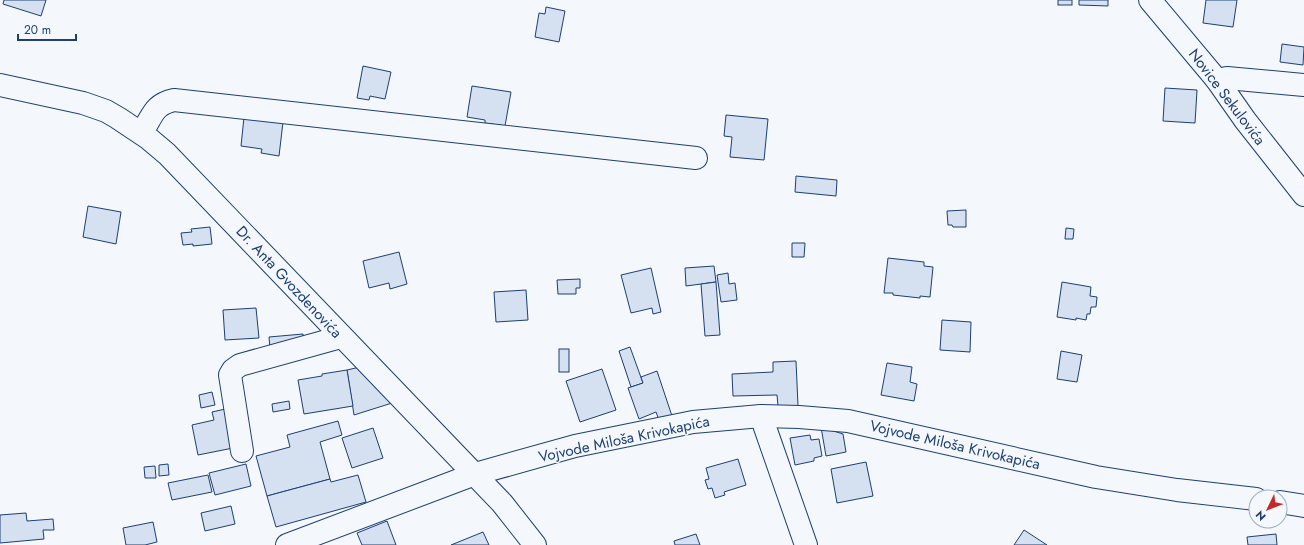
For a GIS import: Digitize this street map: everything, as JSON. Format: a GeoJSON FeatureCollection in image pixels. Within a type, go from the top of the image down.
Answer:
{"type":"FeatureCollection","features":[{"type":"Feature","properties":{"kind":"street","name":"Novice Sekulovića"},"geometry":{"type":"LineString","coordinates":[[1150,0],[1217,80],[1245,120],[1304,195]]}},
{"type":"Feature","properties":{"kind":"street"},"geometry":{"type":"LineString","coordinates":[[1217,80],[1227,78],[1304,85]]}},
{"type":"Feature","properties":{"kind":"street","name":"Dr. Anta Gvozdenovića"},"geometry":{"type":"LineString","coordinates":[[0,85],[93,106],[118,118],[154,143],[172,159],[341,337],[475,474],[502,503],[535,545]]}},
{"type":"Feature","properties":{"kind":"street"},"geometry":{"type":"LineString","coordinates":[[141,133],[158,106],[174,100],[696,158]]}},
{"type":"Feature","properties":{"kind":"street"},"geometry":{"type":"LineString","coordinates":[[242,450],[230,375],[233,370],[240,365],[341,337]]}},
{"type":"Feature","properties":{"kind":"street"},"geometry":{"type":"LineString","coordinates":[[761,416],[806,545]]}},
{"type":"Feature","properties":{"kind":"street","name":"Vojvode Miloša Krivokapića"},"geometry":{"type":"LineString","coordinates":[[287,545],[475,474],[575,446],[693,422],[761,416],[848,421],[1096,477],[1177,490],[1248,499]]}},
{"type":"Feature","properties":{"kind":"street"},"geometry":{"type":"LineString","coordinates":[[1288,503],[1304,506]]}},
{"type":"Feature","properties":{"kind":"building"},"geometry":{"type":"Polygon","coordinates":[[[4,0],[46,0],[41,16],[3,4],[4,0]]]}},
{"type":"Feature","properties":{"kind":"building"},"geometry":{"type":"Polygon","coordinates":[[[1058,0],[1072,0],[1072,5],[1058,5],[1058,0]]]}},
{"type":"Feature","properties":{"kind":"building"},"geometry":{"type":"Polygon","coordinates":[[[1079,0],[1108,0],[1108,6],[1079,5],[1079,0]]]}},
{"type":"Feature","properties":{"kind":"building"},"geometry":{"type":"Polygon","coordinates":[[[1206,0],[1237,0],[1233,27],[1203,23],[1206,0]]]}},
{"type":"Feature","properties":{"kind":"building"},"geometry":{"type":"Polygon","coordinates":[[[546,7],[565,11],[559,42],[535,37],[539,13],[545,14],[546,7]]]}},
{"type":"Feature","properties":{"kind":"building"},"geometry":{"type":"Polygon","coordinates":[[[1282,44],[1304,47],[1303,65],[1280,62],[1282,44]]]}},
{"type":"Feature","properties":{"kind":"building"},"geometry":{"type":"Polygon","coordinates":[[[363,66],[391,72],[385,99],[370,96],[369,100],[357,98],[363,66]]]}},
{"type":"Feature","properties":{"kind":"building"},"geometry":{"type":"Polygon","coordinates":[[[472,86],[511,92],[505,126],[485,123],[485,120],[467,117],[472,86]]]}},
{"type":"Feature","properties":{"kind":"building"},"geometry":{"type":"Polygon","coordinates":[[[1165,88],[1197,90],[1195,123],[1163,121],[1165,88]]]}},
{"type":"Feature","properties":{"kind":"building"},"geometry":{"type":"Polygon","coordinates":[[[726,115],[768,119],[764,160],[730,157],[732,137],[724,136],[726,115]]]}},
{"type":"Feature","properties":{"kind":"building"},"geometry":{"type":"Polygon","coordinates":[[[244,117],[283,122],[279,156],[261,153],[262,149],[241,146],[244,117]]]}},
{"type":"Feature","properties":{"kind":"building"},"geometry":{"type":"Polygon","coordinates":[[[796,176],[837,180],[836,196],[795,192],[796,176]]]}},
{"type":"Feature","properties":{"kind":"building"},"geometry":{"type":"Polygon","coordinates":[[[88,206],[121,212],[116,244],[83,237],[88,206]]]}},
{"type":"Feature","properties":{"kind":"building"},"geometry":{"type":"Polygon","coordinates":[[[966,210],[966,227],[953,227],[952,225],[948,225],[947,211],[966,210]]]}},
{"type":"Feature","properties":{"kind":"building"},"geometry":{"type":"Polygon","coordinates":[[[210,227],[212,244],[193,246],[193,244],[183,245],[181,233],[192,232],[191,229],[210,227]]]}},
{"type":"Feature","properties":{"kind":"building"},"geometry":{"type":"Polygon","coordinates":[[[1066,228],[1074,229],[1073,239],[1065,239],[1066,228]]]}},
{"type":"Feature","properties":{"kind":"building"},"geometry":{"type":"Polygon","coordinates":[[[792,243],[805,243],[804,257],[792,257],[792,243]]]}},
{"type":"Feature","properties":{"kind":"building"},"geometry":{"type":"Polygon","coordinates":[[[399,252],[407,284],[390,289],[389,283],[369,288],[363,261],[399,252]]]}},
{"type":"Feature","properties":{"kind":"building"},"geometry":{"type":"Polygon","coordinates":[[[888,258],[924,262],[924,266],[933,267],[930,297],[920,296],[920,298],[893,295],[893,293],[884,293],[888,258]]]}},
{"type":"Feature","properties":{"kind":"building"},"geometry":{"type":"Polygon","coordinates":[[[714,266],[716,282],[686,286],[685,268],[714,266]]]}},
{"type":"Feature","properties":{"kind":"building"},"geometry":{"type":"Polygon","coordinates":[[[651,268],[661,312],[653,314],[652,308],[631,313],[621,275],[651,268]]]}},
{"type":"Feature","properties":{"kind":"building"},"geometry":{"type":"Polygon","coordinates":[[[728,273],[729,284],[735,283],[737,300],[721,302],[717,275],[728,273]]]}},
{"type":"Feature","properties":{"kind":"building"},"geometry":{"type":"Polygon","coordinates":[[[580,279],[580,288],[576,288],[576,294],[558,294],[557,280],[580,279]]]}},
{"type":"Feature","properties":{"kind":"building"},"geometry":{"type":"Polygon","coordinates":[[[716,282],[720,335],[705,336],[701,284],[716,282]]]}},
{"type":"Feature","properties":{"kind":"building"},"geometry":{"type":"Polygon","coordinates":[[[1062,282],[1091,287],[1090,296],[1097,297],[1096,307],[1091,307],[1090,314],[1087,314],[1086,320],[1057,317],[1062,282]]]}},
{"type":"Feature","properties":{"kind":"building"},"geometry":{"type":"Polygon","coordinates":[[[526,290],[528,320],[496,322],[494,292],[526,290]]]}},
{"type":"Feature","properties":{"kind":"building"},"geometry":{"type":"Polygon","coordinates":[[[256,308],[259,338],[225,340],[223,310],[256,308]]]}},
{"type":"Feature","properties":{"kind":"building"},"geometry":{"type":"Polygon","coordinates":[[[942,320],[971,322],[970,352],[940,350],[942,320]]]}},
{"type":"Feature","properties":{"kind":"building"},"geometry":{"type":"Polygon","coordinates":[[[303,334],[305,346],[270,349],[269,337],[303,334]]]}},
{"type":"Feature","properties":{"kind":"building"},"geometry":{"type":"Polygon","coordinates":[[[630,347],[643,383],[631,387],[619,351],[630,347]]]}},
{"type":"Feature","properties":{"kind":"building"},"geometry":{"type":"Polygon","coordinates":[[[559,349],[569,349],[569,372],[559,372],[559,349]]]}},
{"type":"Feature","properties":{"kind":"building"},"geometry":{"type":"Polygon","coordinates":[[[1061,351],[1082,355],[1077,382],[1057,379],[1061,351]]]}},
{"type":"Feature","properties":{"kind":"building"},"geometry":{"type":"Polygon","coordinates":[[[796,361],[798,406],[778,406],[777,395],[733,396],[732,374],[773,372],[773,362],[796,361]]]}},
{"type":"Feature","properties":{"kind":"building"},"geometry":{"type":"Polygon","coordinates":[[[887,363],[912,367],[910,382],[917,384],[914,401],[881,395],[887,363]]]}},
{"type":"Feature","properties":{"kind":"building"},"geometry":{"type":"Polygon","coordinates":[[[360,367],[392,403],[354,415],[347,370],[360,367]]]}},
{"type":"Feature","properties":{"kind":"building"},"geometry":{"type":"Polygon","coordinates":[[[602,369],[616,410],[580,422],[566,381],[602,369]]]}},
{"type":"Feature","properties":{"kind":"building"},"geometry":{"type":"Polygon","coordinates":[[[347,370],[353,406],[304,414],[298,380],[347,370]]]}},
{"type":"Feature","properties":{"kind":"building"},"geometry":{"type":"Polygon","coordinates":[[[657,371],[672,416],[659,420],[656,412],[639,419],[628,388],[643,383],[641,377],[657,371]]]}},
{"type":"Feature","properties":{"kind":"building"},"geometry":{"type":"Polygon","coordinates":[[[212,392],[215,405],[201,408],[199,395],[212,392]]]}},
{"type":"Feature","properties":{"kind":"building"},"geometry":{"type":"Polygon","coordinates":[[[289,401],[290,409],[273,412],[272,404],[289,401]]]}},
{"type":"Feature","properties":{"kind":"building"},"geometry":{"type":"Polygon","coordinates":[[[230,408],[233,448],[198,455],[192,425],[214,420],[212,412],[230,408]]]}},
{"type":"Feature","properties":{"kind":"building"},"geometry":{"type":"Polygon","coordinates":[[[338,421],[342,435],[320,442],[330,479],[267,496],[256,456],[290,447],[287,435],[338,421]]]}},
{"type":"Feature","properties":{"kind":"building"},"geometry":{"type":"Polygon","coordinates":[[[821,427],[843,434],[846,452],[826,456],[821,427]]]}},
{"type":"Feature","properties":{"kind":"building"},"geometry":{"type":"Polygon","coordinates":[[[373,428],[383,458],[352,468],[342,438],[373,428]]]}},
{"type":"Feature","properties":{"kind":"building"},"geometry":{"type":"Polygon","coordinates":[[[810,435],[811,440],[819,439],[822,456],[814,458],[814,461],[795,465],[790,438],[810,435]]]}},
{"type":"Feature","properties":{"kind":"building"},"geometry":{"type":"Polygon","coordinates":[[[738,459],[746,485],[724,492],[725,495],[715,498],[712,488],[708,489],[705,480],[709,479],[706,468],[738,459]]]}},
{"type":"Feature","properties":{"kind":"building"},"geometry":{"type":"Polygon","coordinates":[[[866,462],[873,496],[837,503],[831,469],[866,462]]]}},
{"type":"Feature","properties":{"kind":"building"},"geometry":{"type":"Polygon","coordinates":[[[168,464],[169,475],[159,476],[159,465],[168,464]]]}},
{"type":"Feature","properties":{"kind":"building"},"geometry":{"type":"Polygon","coordinates":[[[246,464],[251,486],[215,495],[209,473],[246,464]]]}},
{"type":"Feature","properties":{"kind":"building"},"geometry":{"type":"Polygon","coordinates":[[[155,466],[156,478],[145,478],[144,467],[155,466]]]}},
{"type":"Feature","properties":{"kind":"building"},"geometry":{"type":"Polygon","coordinates":[[[208,475],[212,492],[172,500],[168,483],[208,475]]]}},
{"type":"Feature","properties":{"kind":"building"},"geometry":{"type":"Polygon","coordinates":[[[358,475],[366,502],[276,527],[267,496],[330,479],[331,482],[358,475]]]}},
{"type":"Feature","properties":{"kind":"building"},"geometry":{"type":"Polygon","coordinates":[[[231,506],[235,524],[205,531],[201,513],[231,506]]]}},
{"type":"Feature","properties":{"kind":"building"},"geometry":{"type":"Polygon","coordinates":[[[26,513],[27,521],[53,519],[54,530],[43,530],[44,539],[0,543],[0,515],[26,513]]]}},
{"type":"Feature","properties":{"kind":"building"},"geometry":{"type":"Polygon","coordinates":[[[387,521],[396,545],[362,545],[357,533],[387,521]]]}},
{"type":"Feature","properties":{"kind":"building"},"geometry":{"type":"Polygon","coordinates":[[[153,522],[157,542],[145,545],[126,545],[123,528],[153,522]]]}},
{"type":"Feature","properties":{"kind":"building"},"geometry":{"type":"Polygon","coordinates":[[[1024,530],[1047,545],[1014,545],[1024,530]]]}},
{"type":"Feature","properties":{"kind":"building"},"geometry":{"type":"Polygon","coordinates":[[[483,532],[489,545],[451,545],[483,532]]]}},
{"type":"Feature","properties":{"kind":"building"},"geometry":{"type":"Polygon","coordinates":[[[696,534],[700,545],[675,545],[674,541],[696,534]]]}},
{"type":"Feature","properties":{"kind":"building"},"geometry":{"type":"Polygon","coordinates":[[[1276,534],[1277,545],[1248,545],[1247,537],[1276,534]]]}}]}
